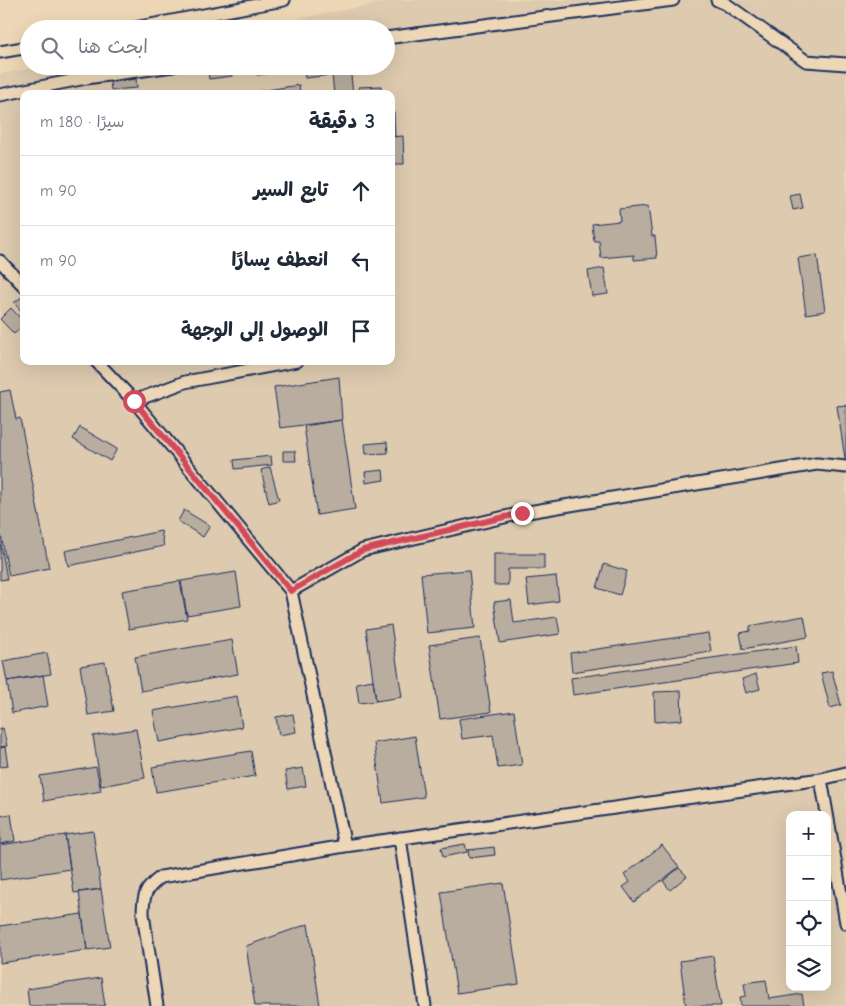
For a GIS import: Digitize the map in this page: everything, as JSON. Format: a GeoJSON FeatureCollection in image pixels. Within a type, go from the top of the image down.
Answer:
{"type":"FeatureCollection","features":[{"type":"Feature","properties":{"kind":"lane"},"geometry":{"type":"LineString","coordinates":[[177,20],[284,0]]}},
{"type":"Feature","properties":{"kind":"lane"},"geometry":{"type":"LineString","coordinates":[[395,37],[673,0]]}},
{"type":"Feature","properties":{"kind":"lane"},"geometry":{"type":"LineString","coordinates":[[718,0],[806,62],[846,64]]}},
{"type":"Feature","properties":{"kind":"lane"},"geometry":{"type":"LineString","coordinates":[[0,52],[20,49]]}},
{"type":"Feature","properties":{"kind":"lane"},"geometry":{"type":"LineString","coordinates":[[25,90],[108,75]]}},
{"type":"Feature","properties":{"kind":"lane"},"geometry":{"type":"LineString","coordinates":[[0,95],[20,91]]}},
{"type":"Feature","properties":{"kind":"lane"},"geometry":{"type":"LineString","coordinates":[[0,261],[20,282]]}},
{"type":"Feature","properties":{"kind":"lane"},"geometry":{"type":"LineString","coordinates":[[100,365],[134,401],[291,591],[346,846]]}},
{"type":"Feature","properties":{"kind":"lane"},"geometry":{"type":"LineString","coordinates":[[134,401],[184,382],[275,365]]}},
{"type":"Feature","properties":{"kind":"lane"},"geometry":{"type":"LineString","coordinates":[[291,591],[363,550],[522,513],[817,464],[846,467]]}},
{"type":"Feature","properties":{"kind":"lane"},"geometry":{"type":"LineString","coordinates":[[157,1006],[142,914],[142,899],[149,886],[161,876],[400,838],[822,779],[846,773]]}},
{"type":"Feature","properties":{"kind":"lane"},"geometry":{"type":"LineString","coordinates":[[822,779],[846,923]]}},
{"type":"Feature","properties":{"kind":"lane"},"geometry":{"type":"LineString","coordinates":[[400,838],[426,1006]]}},
{"type":"Feature","properties":{"kind":"shaded area"},"geometry":{"type":"Polygon","coordinates":[[[398,0],[846,0],[846,1006],[0,1006],[0,74],[20,70],[20,75],[395,75],[395,20],[292,20],[398,0]]]}},
{"type":"Feature","properties":{"kind":"building"},"geometry":{"type":"Polygon","coordinates":[[[209,75],[232,75],[232,76],[209,79],[209,75]]]}},
{"type":"Feature","properties":{"kind":"building"},"geometry":{"type":"Polygon","coordinates":[[[304,75],[332,75],[305,78],[304,75]]]}},
{"type":"Feature","properties":{"kind":"building"},"geometry":{"type":"Polygon","coordinates":[[[332,75],[351,75],[353,90],[334,90],[332,75]]]}},
{"type":"Feature","properties":{"kind":"building"},"geometry":{"type":"Polygon","coordinates":[[[136,79],[137,88],[111,90],[110,82],[136,79]]]}},
{"type":"Feature","properties":{"kind":"building"},"geometry":{"type":"Polygon","coordinates":[[[299,85],[300,90],[267,90],[299,85]]]}},
{"type":"Feature","properties":{"kind":"building"},"geometry":{"type":"Polygon","coordinates":[[[381,86],[381,90],[359,90],[359,87],[381,86]]]}},
{"type":"Feature","properties":{"kind":"building"},"geometry":{"type":"Polygon","coordinates":[[[403,136],[404,164],[395,164],[395,137],[403,136]]]}},
{"type":"Feature","properties":{"kind":"building"},"geometry":{"type":"Polygon","coordinates":[[[800,194],[803,208],[793,210],[790,196],[800,194]]]}},
{"type":"Feature","properties":{"kind":"building"},"geometry":{"type":"Polygon","coordinates":[[[648,206],[652,236],[655,236],[657,258],[634,260],[634,255],[601,258],[599,241],[594,241],[592,224],[620,221],[619,209],[648,206]]]}},
{"type":"Feature","properties":{"kind":"building"},"geometry":{"type":"Polygon","coordinates":[[[817,255],[825,311],[806,314],[798,258],[817,255]]]}},
{"type":"Feature","properties":{"kind":"building"},"geometry":{"type":"Polygon","coordinates":[[[604,268],[608,294],[592,296],[588,271],[604,268]]]}},
{"type":"Feature","properties":{"kind":"building"},"geometry":{"type":"Polygon","coordinates":[[[20,298],[20,310],[14,303],[20,298]]]}},
{"type":"Feature","properties":{"kind":"building"},"geometry":{"type":"Polygon","coordinates":[[[11,308],[20,318],[20,329],[14,334],[0,319],[11,308]]]}},
{"type":"Feature","properties":{"kind":"building"},"geometry":{"type":"Polygon","coordinates":[[[339,377],[342,420],[280,428],[274,387],[339,377]]]}},
{"type":"Feature","properties":{"kind":"building"},"geometry":{"type":"Polygon","coordinates":[[[10,390],[16,419],[20,418],[49,568],[9,576],[0,535],[0,392],[10,390]]]}},
{"type":"Feature","properties":{"kind":"building"},"geometry":{"type":"Polygon","coordinates":[[[846,405],[846,465],[837,406],[846,405]]]}},
{"type":"Feature","properties":{"kind":"building"},"geometry":{"type":"Polygon","coordinates":[[[342,420],[355,509],[317,515],[304,426],[342,420]]]}},
{"type":"Feature","properties":{"kind":"building"},"geometry":{"type":"Polygon","coordinates":[[[80,427],[117,449],[110,461],[73,439],[80,427]]]}},
{"type":"Feature","properties":{"kind":"building"},"geometry":{"type":"Polygon","coordinates":[[[387,442],[388,453],[366,454],[365,444],[387,442]]]}},
{"type":"Feature","properties":{"kind":"building"},"geometry":{"type":"Polygon","coordinates":[[[283,451],[295,451],[296,461],[283,461],[283,451]]]}},
{"type":"Feature","properties":{"kind":"building"},"geometry":{"type":"Polygon","coordinates":[[[271,456],[272,465],[235,469],[234,460],[271,456]]]}},
{"type":"Feature","properties":{"kind":"building"},"geometry":{"type":"Polygon","coordinates":[[[270,467],[279,500],[269,503],[261,470],[270,467]]]}},
{"type":"Feature","properties":{"kind":"building"},"geometry":{"type":"Polygon","coordinates":[[[383,470],[384,480],[366,483],[365,472],[383,470]]]}},
{"type":"Feature","properties":{"kind":"building"},"geometry":{"type":"Polygon","coordinates":[[[184,510],[210,526],[203,537],[178,521],[184,510]]]}},
{"type":"Feature","properties":{"kind":"building"},"geometry":{"type":"Polygon","coordinates":[[[161,531],[164,546],[68,566],[65,551],[161,531]]]}},
{"type":"Feature","properties":{"kind":"building"},"geometry":{"type":"Polygon","coordinates":[[[0,539],[7,579],[0,580],[0,539]]]}},
{"type":"Feature","properties":{"kind":"building"},"geometry":{"type":"Polygon","coordinates":[[[494,554],[544,554],[544,569],[508,569],[508,585],[494,585],[494,554]]]}},
{"type":"Feature","properties":{"kind":"building"},"geometry":{"type":"Polygon","coordinates":[[[604,564],[627,571],[620,595],[597,588],[604,564]]]}},
{"type":"Feature","properties":{"kind":"building"},"geometry":{"type":"Polygon","coordinates":[[[469,570],[475,628],[427,633],[421,574],[469,570]]]}},
{"type":"Feature","properties":{"kind":"building"},"geometry":{"type":"Polygon","coordinates":[[[236,572],[241,606],[187,615],[181,581],[236,572]]]}},
{"type":"Feature","properties":{"kind":"building"},"geometry":{"type":"Polygon","coordinates":[[[556,576],[559,601],[529,605],[526,579],[556,576]]]}},
{"type":"Feature","properties":{"kind":"building"},"geometry":{"type":"Polygon","coordinates":[[[180,581],[187,619],[129,629],[122,591],[180,581]]]}},
{"type":"Feature","properties":{"kind":"building"},"geometry":{"type":"Polygon","coordinates":[[[511,600],[514,623],[557,617],[560,634],[500,643],[494,602],[511,600]]]}},
{"type":"Feature","properties":{"kind":"building"},"geometry":{"type":"Polygon","coordinates":[[[804,616],[808,637],[743,649],[740,633],[750,631],[750,626],[804,616]]]}},
{"type":"Feature","properties":{"kind":"building"},"geometry":{"type":"Polygon","coordinates":[[[391,625],[402,697],[376,701],[366,629],[391,625]]]}},
{"type":"Feature","properties":{"kind":"building"},"geometry":{"type":"Polygon","coordinates":[[[708,633],[711,651],[572,672],[570,653],[708,633]]]}},
{"type":"Feature","properties":{"kind":"building"},"geometry":{"type":"Polygon","coordinates":[[[480,638],[491,712],[440,719],[429,645],[480,638]]]}},
{"type":"Feature","properties":{"kind":"building"},"geometry":{"type":"Polygon","coordinates":[[[232,640],[238,674],[141,691],[135,657],[232,640]]]}},
{"type":"Feature","properties":{"kind":"building"},"geometry":{"type":"Polygon","coordinates":[[[796,646],[798,663],[573,695],[571,678],[796,646]]]}},
{"type":"Feature","properties":{"kind":"building"},"geometry":{"type":"Polygon","coordinates":[[[47,653],[51,674],[7,681],[3,661],[47,653]]]}},
{"type":"Feature","properties":{"kind":"building"},"geometry":{"type":"Polygon","coordinates":[[[105,662],[114,711],[88,715],[80,666],[105,662]]]}},
{"type":"Feature","properties":{"kind":"building"},"geometry":{"type":"Polygon","coordinates":[[[832,671],[841,705],[830,708],[821,673],[832,671]]]}},
{"type":"Feature","properties":{"kind":"building"},"geometry":{"type":"Polygon","coordinates":[[[756,674],[760,689],[746,693],[742,679],[756,674]]]}},
{"type":"Feature","properties":{"kind":"building"},"geometry":{"type":"Polygon","coordinates":[[[43,675],[48,706],[12,713],[7,681],[43,675]]]}},
{"type":"Feature","properties":{"kind":"building"},"geometry":{"type":"Polygon","coordinates":[[[373,680],[376,701],[359,703],[356,683],[373,680]]]}},
{"type":"Feature","properties":{"kind":"building"},"geometry":{"type":"Polygon","coordinates":[[[681,691],[682,720],[655,722],[654,692],[681,691]]]}},
{"type":"Feature","properties":{"kind":"building"},"geometry":{"type":"Polygon","coordinates":[[[237,696],[242,727],[159,742],[153,711],[237,696]]]}},
{"type":"Feature","properties":{"kind":"building"},"geometry":{"type":"Polygon","coordinates":[[[514,711],[522,765],[498,768],[493,735],[462,739],[459,719],[514,711]]]}},
{"type":"Feature","properties":{"kind":"building"},"geometry":{"type":"Polygon","coordinates":[[[293,714],[296,732],[279,735],[276,717],[293,714]]]}},
{"type":"Feature","properties":{"kind":"building"},"geometry":{"type":"Polygon","coordinates":[[[3,728],[7,746],[0,747],[0,729],[3,728]]]}},
{"type":"Feature","properties":{"kind":"building"},"geometry":{"type":"Polygon","coordinates":[[[136,729],[145,778],[101,786],[93,736],[136,729]]]}},
{"type":"Feature","properties":{"kind":"building"},"geometry":{"type":"Polygon","coordinates":[[[415,736],[424,797],[383,803],[374,743],[415,736]]]}},
{"type":"Feature","properties":{"kind":"building"},"geometry":{"type":"Polygon","coordinates":[[[5,747],[8,766],[0,767],[0,748],[5,747]]]}},
{"type":"Feature","properties":{"kind":"building"},"geometry":{"type":"Polygon","coordinates":[[[251,751],[255,776],[156,792],[152,767],[251,751]]]}},
{"type":"Feature","properties":{"kind":"building"},"geometry":{"type":"Polygon","coordinates":[[[96,767],[101,791],[44,801],[40,776],[96,767]]]}},
{"type":"Feature","properties":{"kind":"building"},"geometry":{"type":"Polygon","coordinates":[[[303,768],[306,786],[288,789],[285,771],[303,768]]]}},
{"type":"Feature","properties":{"kind":"building"},"geometry":{"type":"Polygon","coordinates":[[[11,814],[15,841],[0,844],[0,816],[11,814]]]}},
{"type":"Feature","properties":{"kind":"building"},"geometry":{"type":"Polygon","coordinates":[[[93,831],[101,889],[74,893],[65,835],[93,831]]]}},
{"type":"Feature","properties":{"kind":"building"},"geometry":{"type":"Polygon","coordinates":[[[65,835],[70,869],[0,880],[0,845],[65,835]]]}},
{"type":"Feature","properties":{"kind":"building"},"geometry":{"type":"Polygon","coordinates":[[[465,844],[467,852],[443,857],[441,848],[465,844]]]}},
{"type":"Feature","properties":{"kind":"building"},"geometry":{"type":"Polygon","coordinates":[[[662,845],[679,867],[634,902],[623,887],[630,882],[624,875],[662,845]]]}},
{"type":"Feature","properties":{"kind":"building"},"geometry":{"type":"Polygon","coordinates":[[[494,847],[495,855],[469,858],[468,850],[494,847]]]}},
{"type":"Feature","properties":{"kind":"building"},"geometry":{"type":"Polygon","coordinates":[[[679,868],[687,876],[670,890],[663,881],[679,868]]]}},
{"type":"Feature","properties":{"kind":"building"},"geometry":{"type":"Polygon","coordinates":[[[503,883],[519,984],[457,993],[441,892],[503,883]]]}},
{"type":"Feature","properties":{"kind":"building"},"geometry":{"type":"Polygon","coordinates":[[[101,889],[110,947],[87,950],[79,892],[101,889]]]}},
{"type":"Feature","properties":{"kind":"building"},"geometry":{"type":"Polygon","coordinates":[[[82,914],[87,950],[0,963],[0,926],[82,914]]]}},
{"type":"Feature","properties":{"kind":"building"},"geometry":{"type":"Polygon","coordinates":[[[308,924],[320,1006],[255,1006],[246,946],[308,924]]]}},
{"type":"Feature","properties":{"kind":"building"},"geometry":{"type":"Polygon","coordinates":[[[713,956],[721,1006],[686,1006],[680,961],[713,956]]]}},
{"type":"Feature","properties":{"kind":"building"},"geometry":{"type":"Polygon","coordinates":[[[101,978],[105,1006],[29,1006],[27,989],[101,978]]]}},
{"type":"Feature","properties":{"kind":"building"},"geometry":{"type":"Polygon","coordinates":[[[766,980],[769,999],[802,994],[804,1006],[741,1006],[740,997],[746,996],[744,983],[766,980]]]}},
{"type":"Feature","properties":{"kind":"route"},"geometry":{"type":"LineString","coordinates":[[134,401],[291,591],[363,550],[522,513]]}}]}
